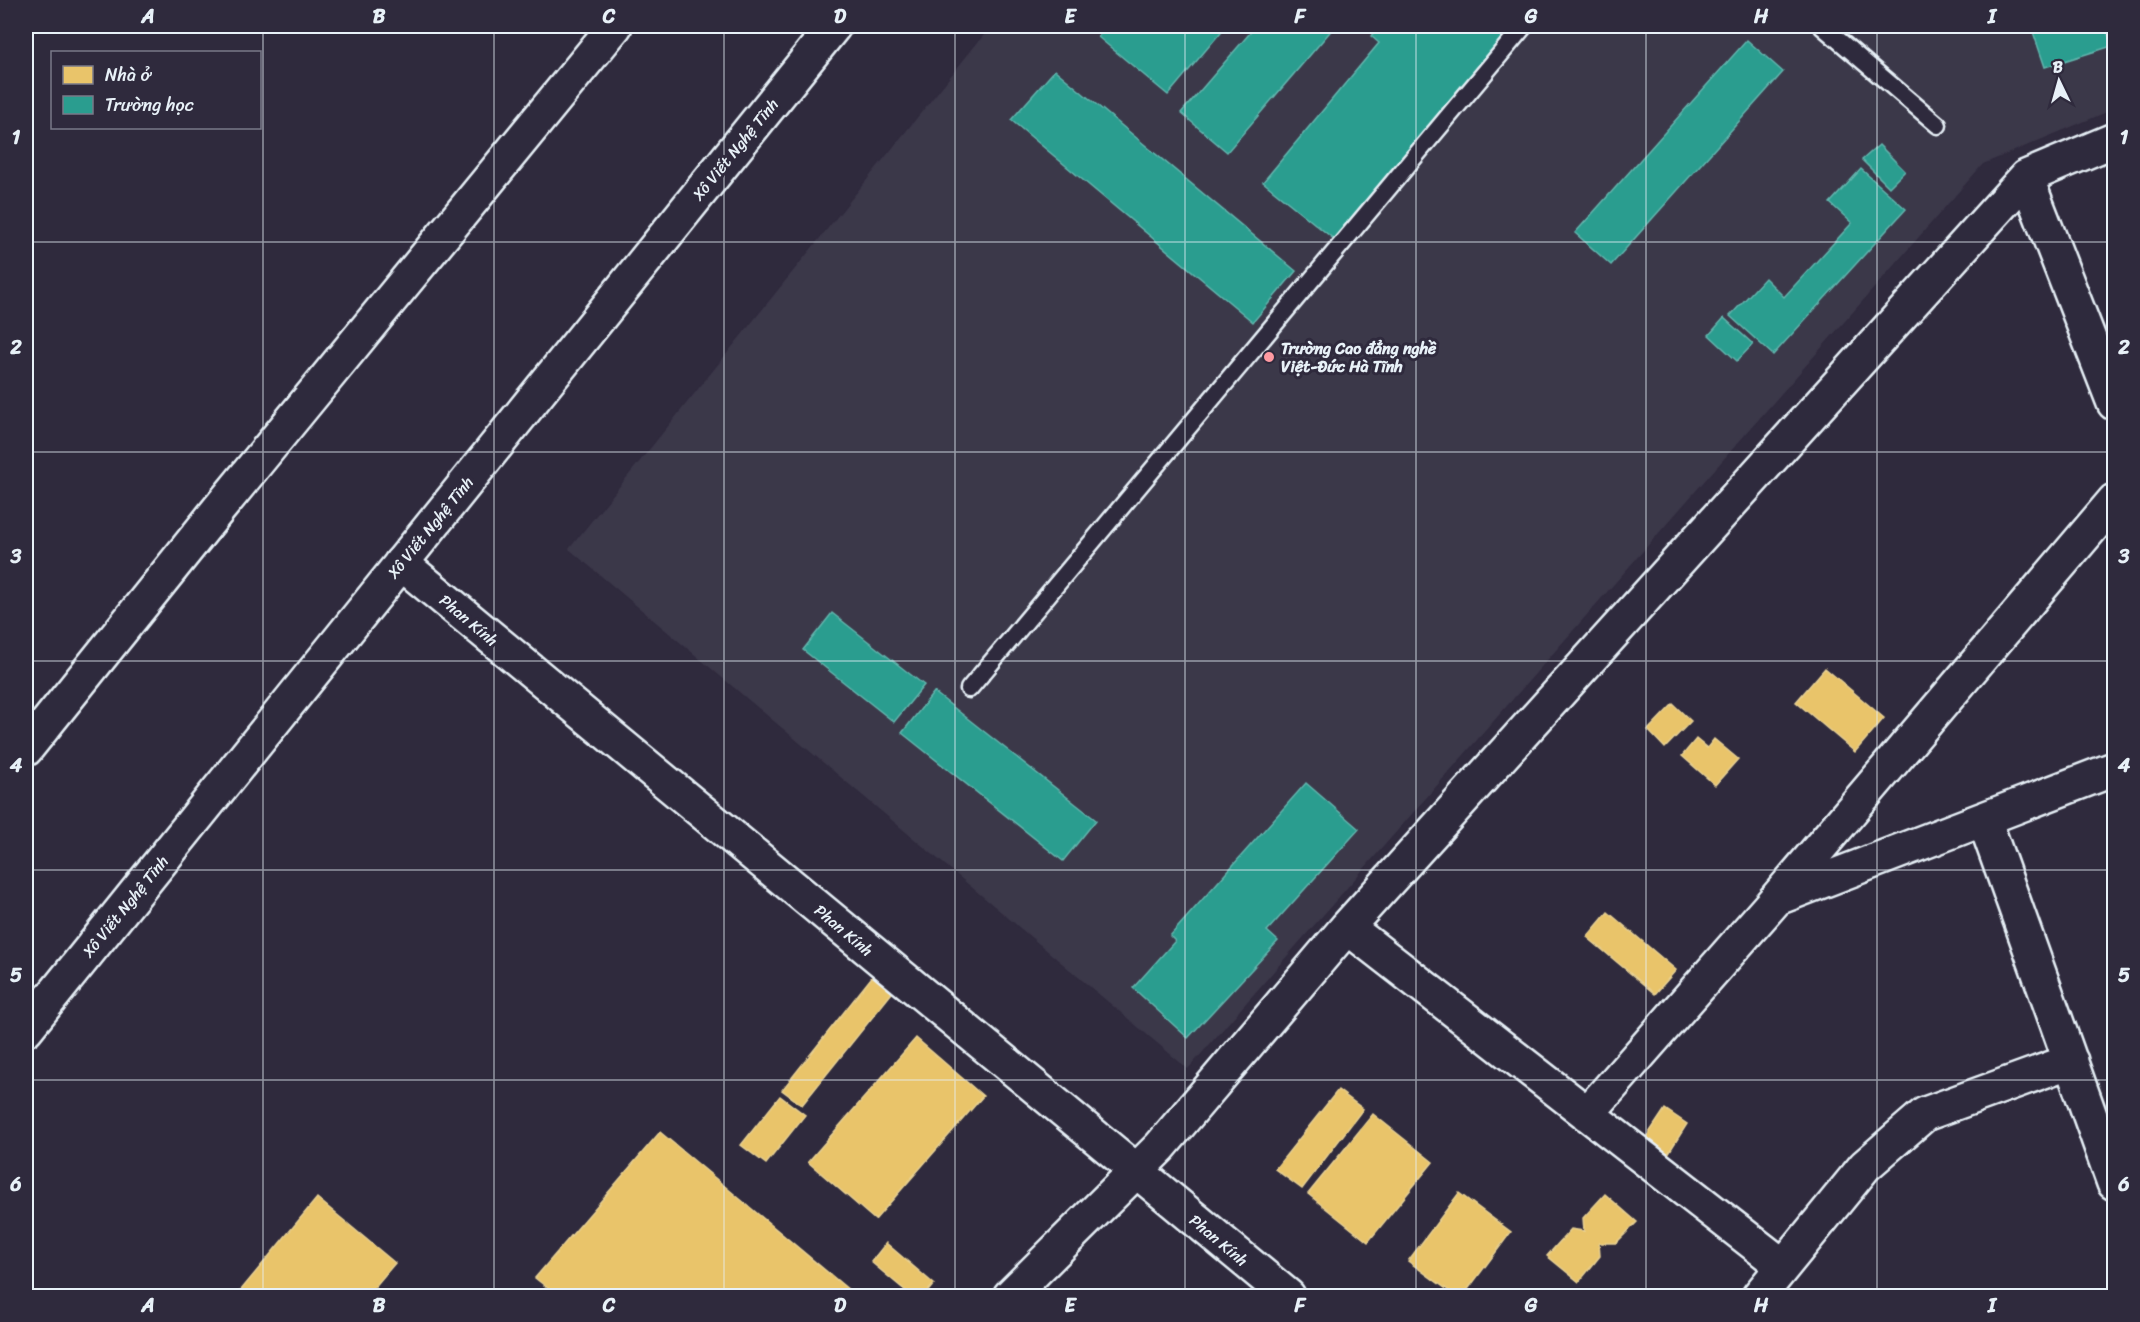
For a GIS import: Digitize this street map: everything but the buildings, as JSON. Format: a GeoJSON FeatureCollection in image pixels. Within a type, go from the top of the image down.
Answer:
{"type":"FeatureCollection","features":[{"type":"Feature","properties":{"kind":"street"},"geometry":{"type":"LineString","coordinates":[[26,749],[218,510],[615,26]]}},
{"type":"Feature","properties":{"kind":"street","name":"Xô Viết Nghệ Tĩnh"},"geometry":{"type":"LineString","coordinates":[[26,1029],[834,26]]}},
{"type":"Feature","properties":{"kind":"street"},"geometry":{"type":"LineString","coordinates":[[1010,1296],[1160,1147],[1347,927],[2026,177],[2115,140]]}},
{"type":"Feature","properties":{"kind":"street"},"geometry":{"type":"LineString","coordinates":[[2026,177],[2115,403]]}},
{"type":"Feature","properties":{"kind":"street"},"geometry":{"type":"LineString","coordinates":[[1587,1114],[1776,899],[2115,501]]}},
{"type":"Feature","properties":{"kind":"street","name":"Phan Kính"},"geometry":{"type":"LineString","coordinates":[[400,563],[1287,1296]]}},
{"type":"Feature","properties":{"kind":"street"},"geometry":{"type":"LineString","coordinates":[[1776,899],[2115,769]]}},
{"type":"Feature","properties":{"kind":"street"},"geometry":{"type":"LineString","coordinates":[[1984,819],[2115,1183]]}},
{"type":"Feature","properties":{"kind":"street"},"geometry":{"type":"LineString","coordinates":[[1347,927],[1783,1266]]}},
{"type":"Feature","properties":{"kind":"street"},"geometry":{"type":"LineString","coordinates":[[1759,1296],[1865,1166],[1925,1114],[2071,1060]]}},
{"type":"Feature","properties":{"kind":"lane"},"geometry":{"type":"LineString","coordinates":[[969,689],[1524,26]]}},
{"type":"Feature","properties":{"kind":"lane"},"geometry":{"type":"LineString","coordinates":[[1822,26],[1938,125]]}},
{"type":"Feature","properties":{"kind":"shaded area","name":"Trường Cao đẳng nghề Việt-Đức Hà Tĩnh"},"geometry":{"type":"Polygon","coordinates":[[[991,26],[2114,26],[2114,109],[1983,164],[1188,1069],[569,549],[991,26]]]}},
{"type":"Feature","properties":{"kind":"place","name":"Trường Cao đẳng nghề Việt-Đức Hà Tĩnh"},"geometry":{"type":"Point","coordinates":[1269,357]}}]}
